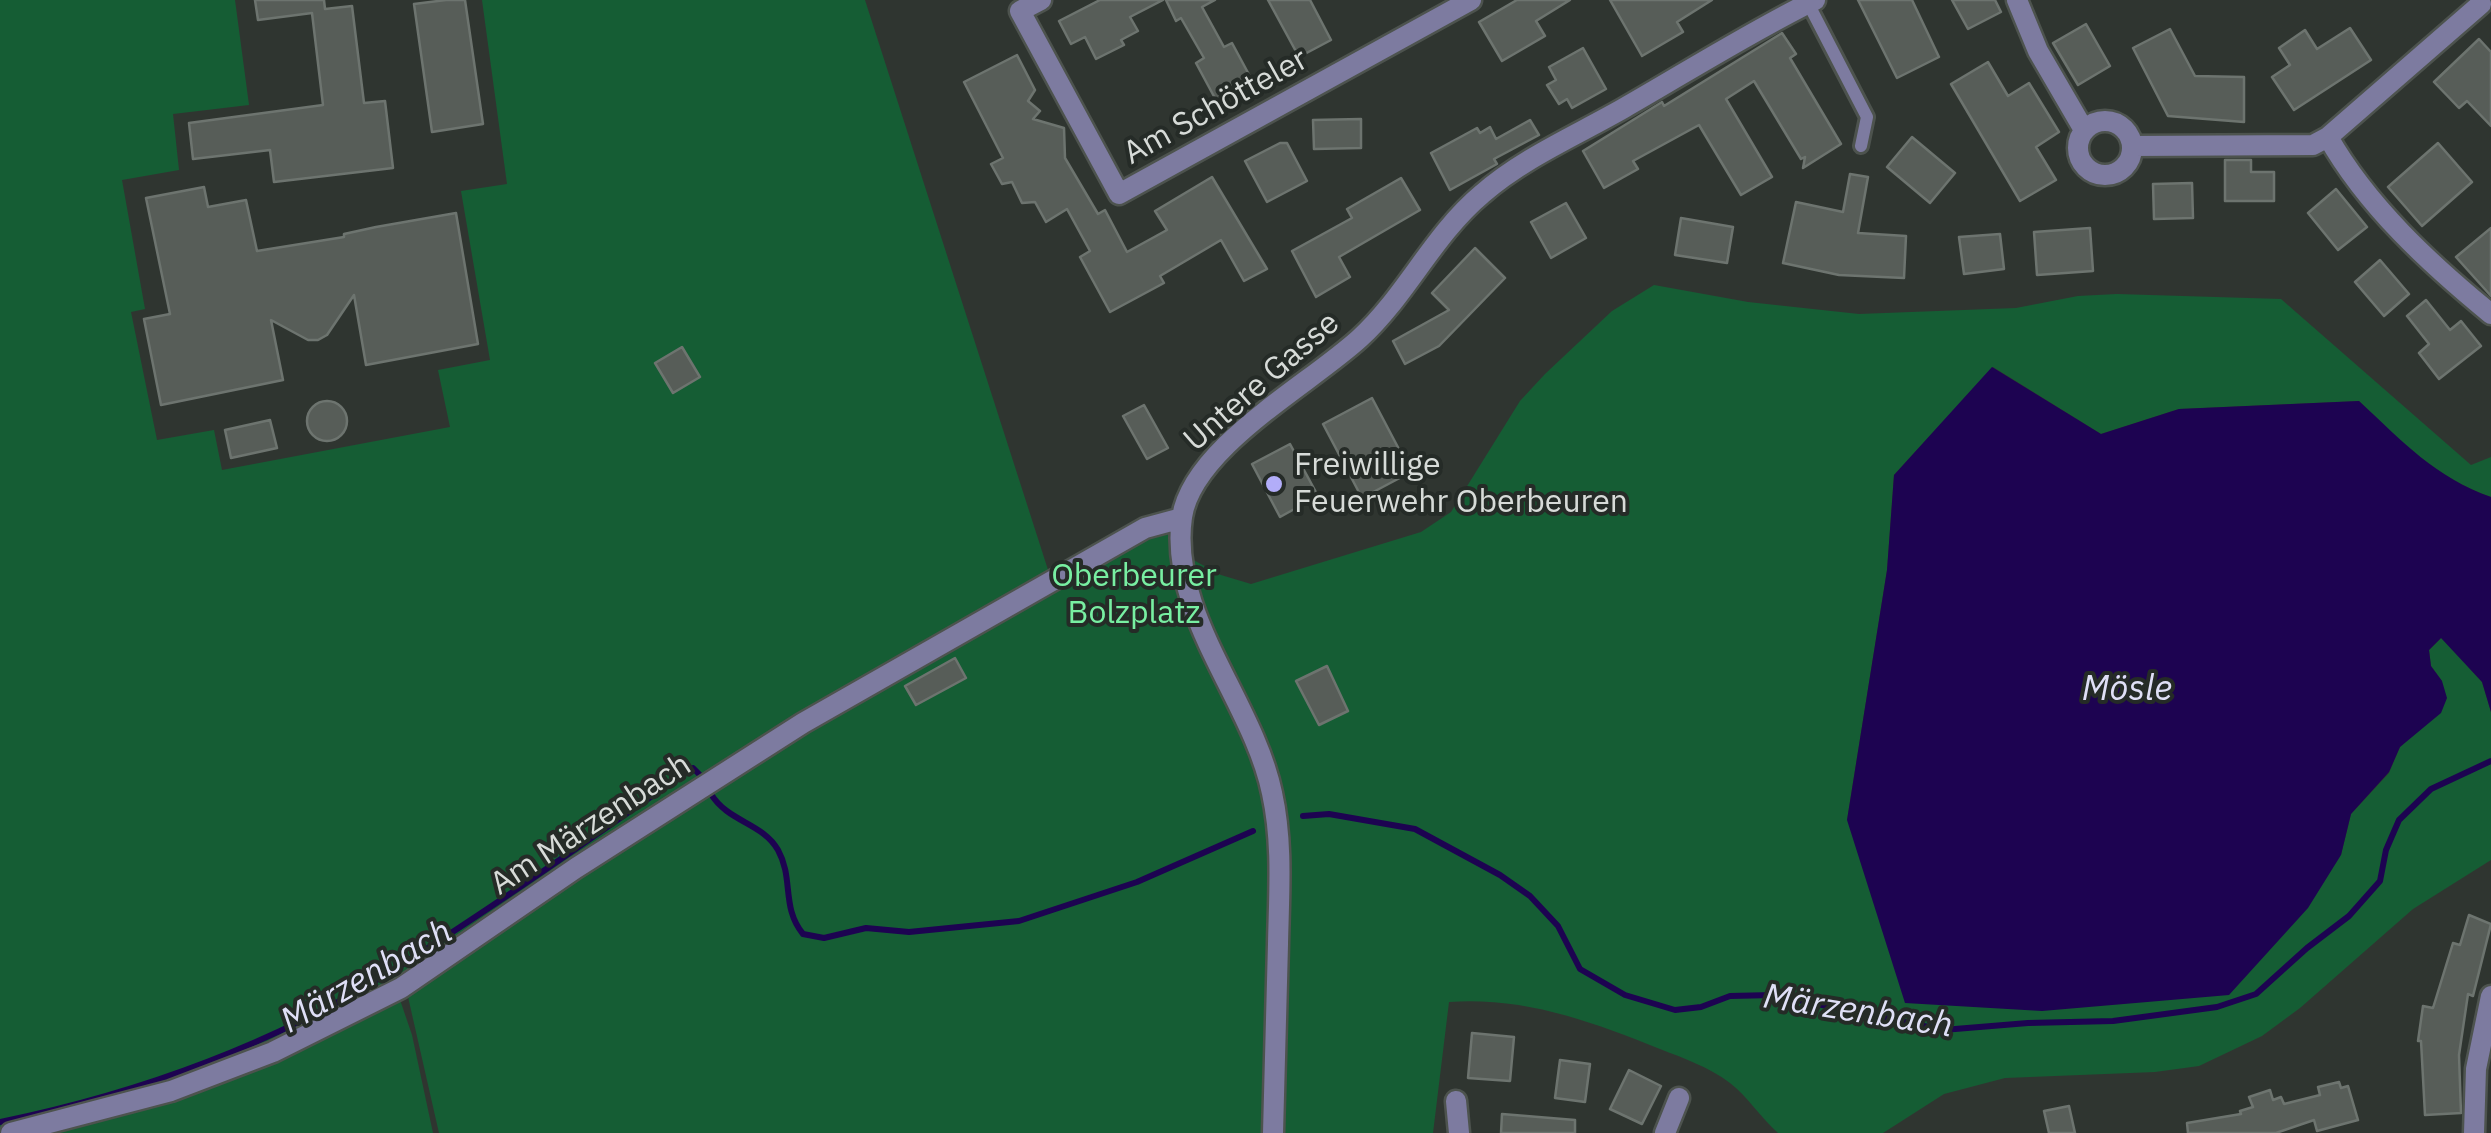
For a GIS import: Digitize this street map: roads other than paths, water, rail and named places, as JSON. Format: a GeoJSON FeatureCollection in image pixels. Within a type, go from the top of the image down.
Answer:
{"type":"FeatureCollection","features":[{"type":"Feature","properties":{"kind":"street","name":"Am Schötteler"},"geometry":{"type":"LineString","coordinates":[[1042,0],[1020,11],[1119,194],[1442,7],[1470,0]]}},
{"type":"Feature","properties":{"kind":"street"},"geometry":{"type":"LineString","coordinates":[[2017,0],[2038,51],[2084,130]]}},
{"type":"Feature","properties":{"kind":"street","name":"Untere Gasse"},"geometry":{"type":"LineString","coordinates":[[1273,1133],[1280,844],[1272,791],[1251,726],[1212,648],[1182,574],[1182,518],[1189,493],[1202,470],[1230,442],[1362,337],[1453,223],[1482,193],[1528,162],[1810,1]]}},
{"type":"Feature","properties":{"kind":"street"},"geometry":{"type":"LineString","coordinates":[[2132,146],[2313,144],[2328,137],[2483,6]]}},
{"type":"Feature","properties":{"kind":"street"},"geometry":{"type":"LineString","coordinates":[[2109,120],[2126,129],[2132,146],[2123,168],[2108,175],[2090,171],[2079,156],[2084,130],[2109,120]]}},
{"type":"Feature","properties":{"kind":"street"},"geometry":{"type":"LineString","coordinates":[[2328,137],[2344,165],[2436,270],[2491,314]]}},
{"type":"Feature","properties":{"kind":"street","name":"Am Märzenbach"},"geometry":{"type":"LineString","coordinates":[[11,1133],[171,1091],[272,1052],[401,988],[576,868],[803,722],[1145,528],[1182,518]]}},
{"type":"Feature","properties":{"kind":"street"},"geometry":{"type":"LineString","coordinates":[[2474,1133],[2476,1069],[2491,996]]}},
{"type":"Feature","properties":{"kind":"street"},"geometry":{"type":"LineString","coordinates":[[1665,1133],[1679,1098]]}},
{"type":"Feature","properties":{"kind":"street"},"geometry":{"type":"LineString","coordinates":[[1456,1101],[1459,1133]]}},
{"type":"Feature","properties":{"kind":"lane","name":"Untere Gasse"},"geometry":{"type":"LineString","coordinates":[[1810,1],[1867,118],[1861,146]]}},
{"type":"Feature","properties":{"kind":"water","name":"Mösle"},"geometry":{"type":"Polygon","coordinates":[[[1992,367],[2101,434],[2179,409],[2359,401],[2436,469],[2491,497],[2491,712],[2482,682],[2441,638],[2429,650],[2431,666],[2442,681],[2447,698],[2441,713],[2400,747],[2389,772],[2351,814],[2341,855],[2308,908],[2229,995],[2042,1011],[1905,1003],[1847,820],[1887,570],[1894,475],[1992,367]]]}},
{"type":"Feature","properties":{"kind":"waterway","name":"Märzenbach"},"geometry":{"type":"LineString","coordinates":[[1303,816],[1329,814],[1415,829],[1500,875],[1530,896],[1558,926],[1580,969],[1625,995],[1675,1010],[1701,1007],[1730,996],[1774,995],[1943,1030],[2113,1021],[2217,1007],[2256,994],[2349,916],[2380,881],[2386,850],[2399,820],[2431,789],[2491,761]]}},
{"type":"Feature","properties":{"kind":"waterway","name":"Märzenbach"},"geometry":{"type":"LineString","coordinates":[[0,1122],[152,1081],[298,1022],[428,948],[693,768],[699,774]]}},
{"type":"Feature","properties":{"kind":"waterway","name":"Märzenbach"},"geometry":{"type":"LineString","coordinates":[[711,794],[727,811],[772,841],[783,861],[796,924],[803,934],[824,938],[866,928],[909,932],[1019,921],[1137,882],[1253,831]]}},
{"type":"Feature","properties":{"kind":"place","name":"Freiwillige Feuerwehr Oberbeuren"},"geometry":{"type":"Point","coordinates":[1274,484]}},
{"type":"Feature","properties":{"kind":"park label","name":"Oberbeurer Bolzplatz"},"geometry":{"type":"Point","coordinates":[1134,596]}}]}
